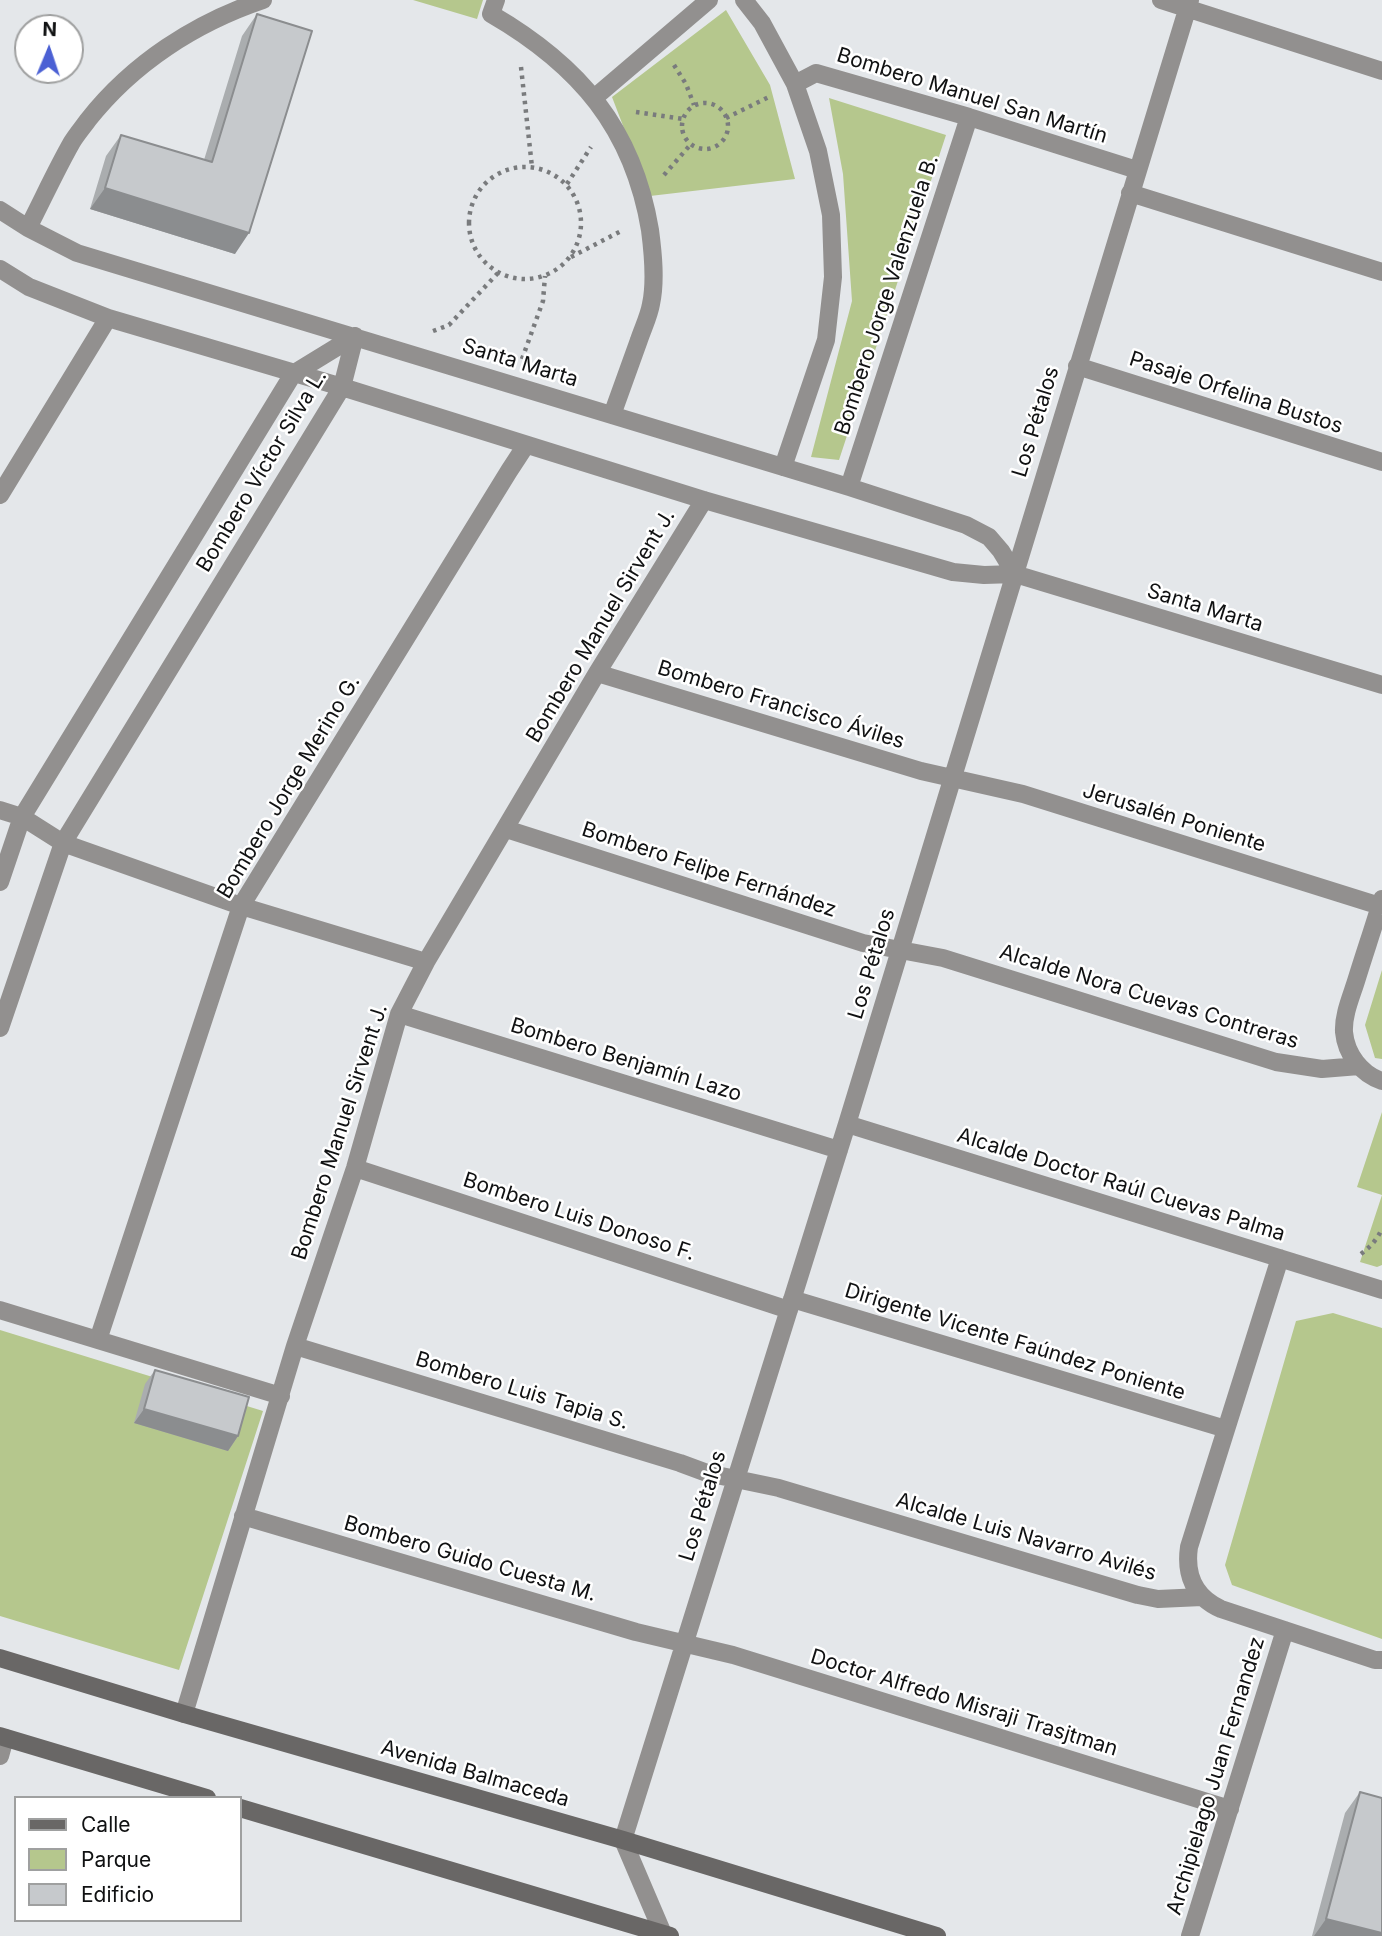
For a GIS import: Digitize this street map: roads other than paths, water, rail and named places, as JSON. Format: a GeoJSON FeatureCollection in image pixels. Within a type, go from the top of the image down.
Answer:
{"type":"FeatureCollection","features":[{"type":"Feature","properties":{"kind":"street"},"geometry":{"type":"LineString","coordinates":[[28,228],[73,140],[107,98],[164,48],[237,4],[263,0]]}},
{"type":"Feature","properties":{"kind":"street"},"geometry":{"type":"LineString","coordinates":[[496,0],[491,14],[549,52],[594,98],[622,142],[642,194],[652,245],[651,305],[612,415]]}},
{"type":"Feature","properties":{"kind":"street"},"geometry":{"type":"LineString","coordinates":[[594,98],[709,0]]}},
{"type":"Feature","properties":{"kind":"street"},"geometry":{"type":"LineString","coordinates":[[744,0],[762,23],[795,84],[818,151],[831,215],[833,277],[826,340],[783,467]]}},
{"type":"Feature","properties":{"kind":"street"},"geometry":{"type":"LineString","coordinates":[[1161,0],[1189,4],[1382,71]]}},
{"type":"Feature","properties":{"kind":"street","name":"Los Pétalos"},"geometry":{"type":"LineString","coordinates":[[623,1840],[839,1150],[1189,4]]}},
{"type":"Feature","properties":{"kind":"street","name":"Bombero Manuel San Martín"},"geometry":{"type":"LineString","coordinates":[[795,84],[816,73],[969,117],[1137,170]]}},
{"type":"Feature","properties":{"kind":"street","name":"Bombero Jorge Valenzuela B."},"geometry":{"type":"LineString","coordinates":[[849,486],[969,117]]}},
{"type":"Feature","properties":{"kind":"street"},"geometry":{"type":"LineString","coordinates":[[1130,192],[1382,272]]}},
{"type":"Feature","properties":{"kind":"street","name":"Santa Marta"},"geometry":{"type":"LineString","coordinates":[[0,210],[77,253],[849,486],[966,525],[989,537],[1015,574]]}},
{"type":"Feature","properties":{"kind":"street","name":"Santa Marta"},"geometry":{"type":"LineString","coordinates":[[0,269],[29,287],[107,318],[342,387],[704,500],[953,572],[1015,574],[1382,685]]}},
{"type":"Feature","properties":{"kind":"street"},"geometry":{"type":"LineString","coordinates":[[0,495],[107,318]]}},
{"type":"Feature","properties":{"kind":"street","name":"Bombero Víctor Silva L."},"geometry":{"type":"LineString","coordinates":[[0,882],[22,817],[293,374],[355,336]]}},
{"type":"Feature","properties":{"kind":"street","name":"Bombero Víctor Silva L."},"geometry":{"type":"LineString","coordinates":[[0,1028],[63,843],[342,387],[355,336]]}},
{"type":"Feature","properties":{"kind":"street","name":"Pasaje Orfelina Bustos"},"geometry":{"type":"LineString","coordinates":[[1077,366],[1382,462]]}},
{"type":"Feature","properties":{"kind":"street","name":"Bombero Jorge Merino G."},"geometry":{"type":"LineString","coordinates":[[98,1340],[241,906],[526,445]]}},
{"type":"Feature","properties":{"kind":"street","name":"Bombero Manuel Sirvent J."},"geometry":{"type":"LineString","coordinates":[[184,1714],[295,1346],[355,1168],[399,1014],[426,962],[597,673],[704,500]]}},
{"type":"Feature","properties":{"kind":"street","name":"Bombero Francisco Áviles"},"geometry":{"type":"LineString","coordinates":[[597,673],[921,771],[953,778]]}},
{"type":"Feature","properties":{"kind":"street","name":"Jerusalén Poniente"},"geometry":{"type":"LineString","coordinates":[[953,778],[1023,794],[1381,903]]}},
{"type":"Feature","properties":{"kind":"street"},"geometry":{"type":"LineString","coordinates":[[0,810],[22,817],[63,843],[241,906],[426,962]]}},
{"type":"Feature","properties":{"kind":"street","name":"Bombero Felipe Fernández"},"geometry":{"type":"LineString","coordinates":[[506,829],[863,943],[900,950]]}},
{"type":"Feature","properties":{"kind":"street"},"geometry":{"type":"LineString","coordinates":[[1381,903],[1344,1030],[1346,1043],[1359,1066],[1382,1082]]}},
{"type":"Feature","properties":{"kind":"street","name":"Alcalde Nora Cuevas Contreras"},"geometry":{"type":"LineString","coordinates":[[900,950],[943,958],[1276,1062],[1322,1069],[1359,1066]]}},
{"type":"Feature","properties":{"kind":"street","name":"Bombero Benjamín Lazo"},"geometry":{"type":"LineString","coordinates":[[399,1014],[839,1150]]}},
{"type":"Feature","properties":{"kind":"street","name":"Alcalde Doctor Raúl Cuevas Palma"},"geometry":{"type":"LineString","coordinates":[[847,1124],[1382,1290]]}},
{"type":"Feature","properties":{"kind":"street","name":"Bombero Luis Donoso F."},"geometry":{"type":"LineString","coordinates":[[355,1168],[790,1304]]}},
{"type":"Feature","properties":{"kind":"street"},"geometry":{"type":"LineString","coordinates":[[1202,1597],[1189,1575],[1189,1547],[1280,1258]]}},
{"type":"Feature","properties":{"kind":"street","name":"Dirigente Vicente Faúndez Poniente"},"geometry":{"type":"LineString","coordinates":[[790,1304],[1226,1429]]}},
{"type":"Feature","properties":{"kind":"street"},"geometry":{"type":"LineString","coordinates":[[0,1310],[281,1396]]}},
{"type":"Feature","properties":{"kind":"street","name":"Bombero Luis Tapia S."},"geometry":{"type":"LineString","coordinates":[[295,1346],[707,1473],[735,1479]]}},
{"type":"Feature","properties":{"kind":"street","name":"Alcalde Luis Navarro Avilés"},"geometry":{"type":"LineString","coordinates":[[735,1479],[779,1488],[1138,1595],[1158,1599],[1202,1597],[1221,1609],[1382,1660]]}},
{"type":"Feature","properties":{"kind":"street","name":"Bombero Guido Cuesta M."},"geometry":{"type":"LineString","coordinates":[[243,1516],[684,1644]]}},
{"type":"Feature","properties":{"kind":"street","name":"Archipielago Juan Fernandez"},"geometry":{"type":"LineString","coordinates":[[1190,1936],[1285,1630]]}},
{"type":"Feature","properties":{"kind":"street","name":"Doctor Alfredo Misraji Trasjtman"},"geometry":{"type":"LineString","coordinates":[[684,1644],[733,1655],[1230,1809]]}},
{"type":"Feature","properties":{"kind":"street","name":"Avenida Balmaceda"},"geometry":{"type":"LineString","coordinates":[[0,1658],[184,1714],[623,1840],[937,1936]]}},
{"type":"Feature","properties":{"kind":"street"},"geometry":{"type":"LineString","coordinates":[[0,1756],[3,1737],[200,1796]]}},
{"type":"Feature","properties":{"kind":"street"},"geometry":{"type":"LineString","coordinates":[[242,1809],[666,1935]]}},
{"type":"Feature","properties":{"kind":"street"},"geometry":{"type":"LineString","coordinates":[[623,1840],[666,1935]]}}]}
